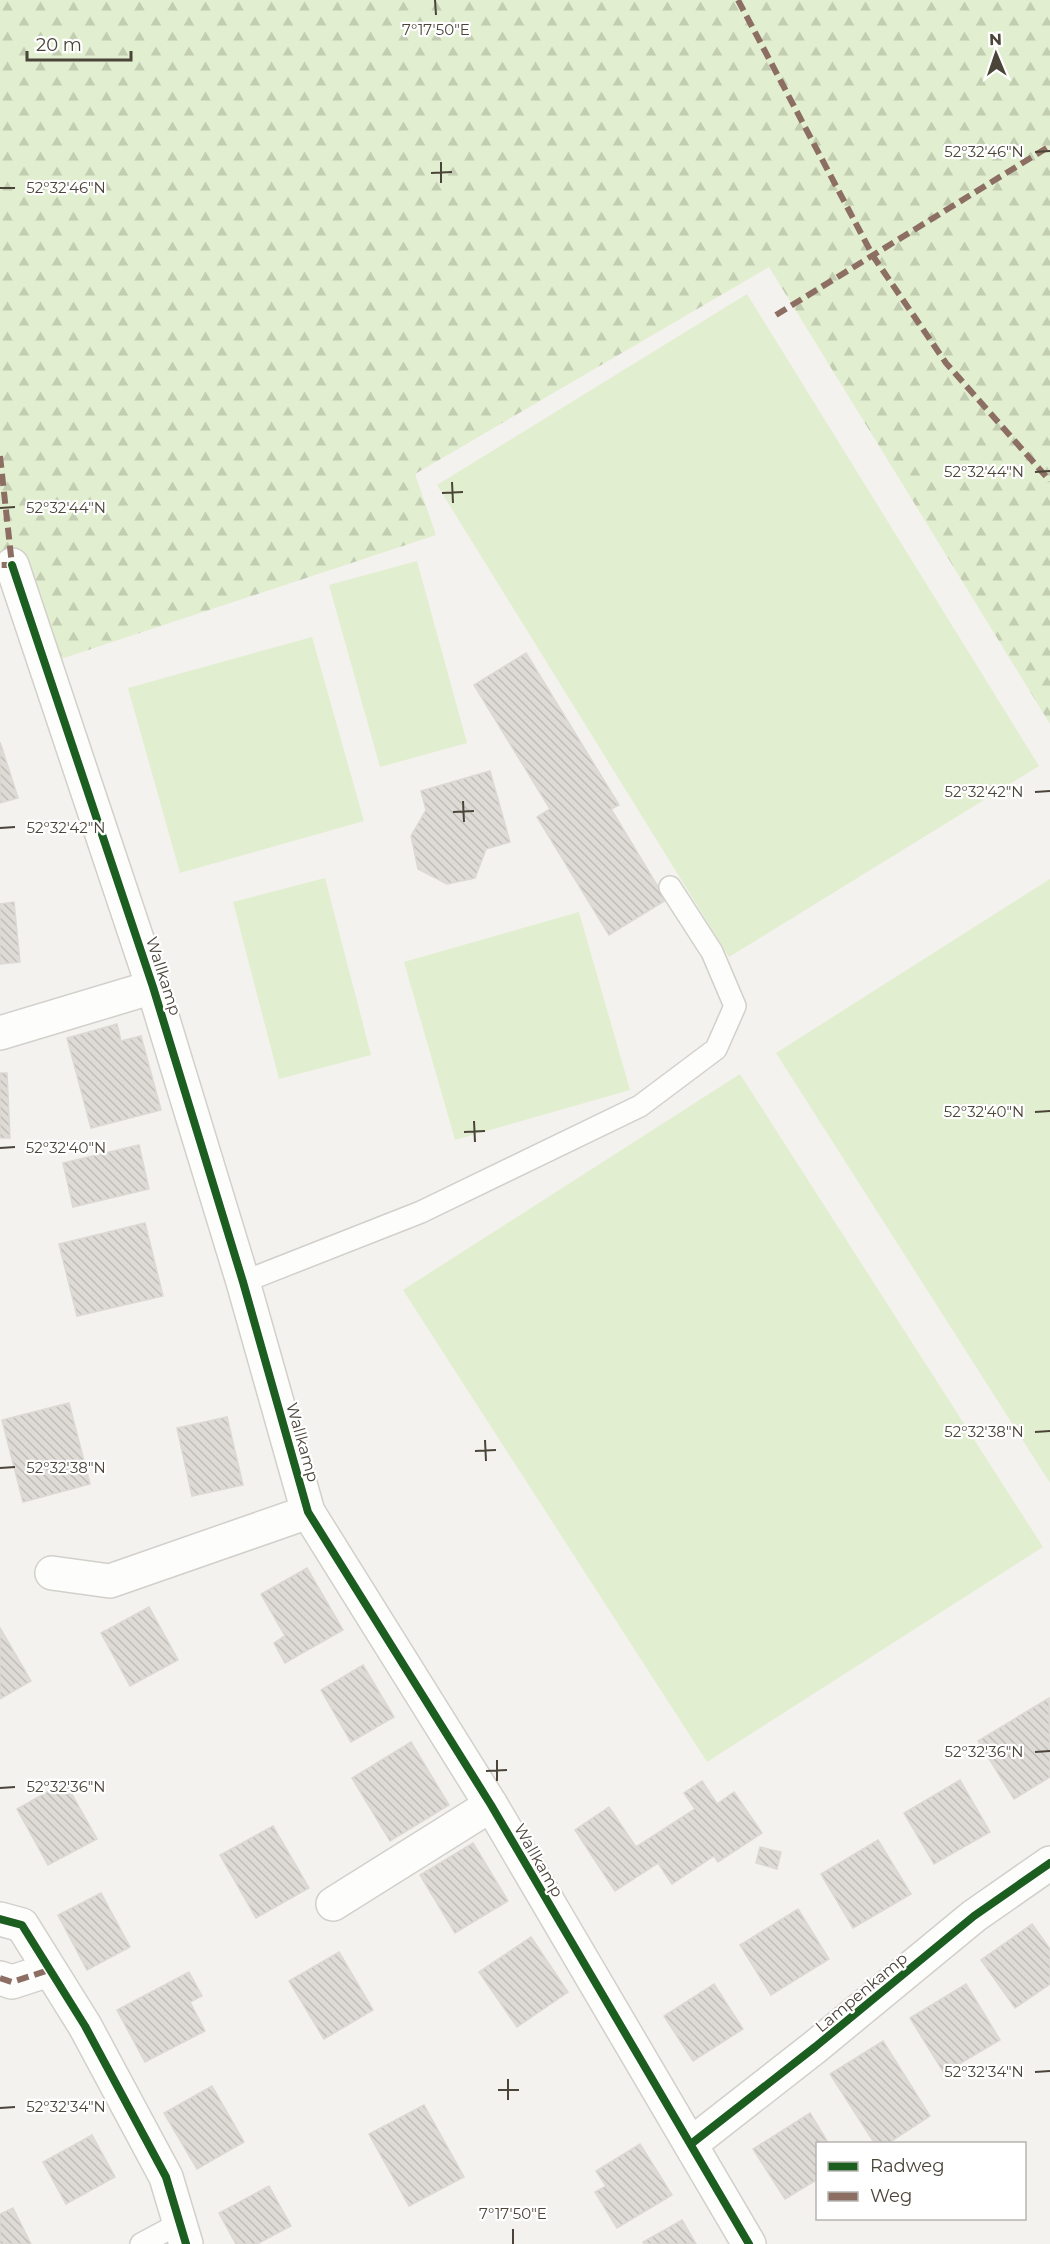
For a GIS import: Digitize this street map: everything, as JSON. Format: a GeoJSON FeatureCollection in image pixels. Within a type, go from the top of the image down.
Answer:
{"type":"FeatureCollection","features":[{"type":"Feature","properties":{"kind":"street","name":"Wallkamp"},"geometry":{"type":"LineString","coordinates":[[12,566],[153,987],[243,1282],[308,1512],[491,1805],[749,2244]]}},
{"type":"Feature","properties":{"kind":"street","name":"Wallkamp"},"geometry":{"type":"LineString","coordinates":[[0,1033],[153,987]]}},
{"type":"Feature","properties":{"kind":"street"},"geometry":{"type":"LineString","coordinates":[[52,1573],[110,1581],[308,1512]]}},
{"type":"Feature","properties":{"kind":"street"},"geometry":{"type":"LineString","coordinates":[[333,1904],[491,1805]]}},
{"type":"Feature","properties":{"kind":"street","name":"Lampenkamp"},"geometry":{"type":"LineString","coordinates":[[691,2144],[816,2047],[974,1916],[1050,1863]]}},
{"type":"Feature","properties":{"kind":"street"},"geometry":{"type":"LineString","coordinates":[[0,1919],[22,1925],[85,2026],[166,2177],[183,2233]]}},
{"type":"Feature","properties":{"kind":"street"},"geometry":{"type":"LineString","coordinates":[[0,1978],[12,1982],[49,1970]]}},
{"type":"Feature","properties":{"kind":"lane"},"geometry":{"type":"LineString","coordinates":[[243,1282],[421,1212],[640,1106],[716,1049],[735,1006],[712,952],[670,887]]}},
{"type":"Feature","properties":{"kind":"lane"},"geometry":{"type":"LineString","coordinates":[[141,2244],[183,2233]]}},
{"type":"Feature","properties":{"kind":"green space"},"geometry":{"type":"Polygon","coordinates":[[[0,0],[1050,0],[1050,724],[769,267],[415,474],[436,535],[55,661],[0,574],[0,0]]]}},
{"type":"Feature","properties":{"kind":"green space"},"geometry":{"type":"Polygon","coordinates":[[[747,294],[1039,766],[729,957],[437,485],[747,294]]]}},
{"type":"Feature","properties":{"kind":"green space"},"geometry":{"type":"Polygon","coordinates":[[[417,561],[467,743],[380,767],[329,585],[417,561]]]}},
{"type":"Feature","properties":{"kind":"green space"},"geometry":{"type":"Polygon","coordinates":[[[312,637],[364,821],[180,873],[128,688],[312,637]]]}},
{"type":"Feature","properties":{"kind":"green space"},"geometry":{"type":"Polygon","coordinates":[[[325,878],[371,1055],[279,1079],[233,902],[325,878]]]}},
{"type":"Feature","properties":{"kind":"green space"},"geometry":{"type":"Polygon","coordinates":[[[1050,879],[1050,1483],[776,1053],[1050,879]]]}},
{"type":"Feature","properties":{"kind":"green space"},"geometry":{"type":"Polygon","coordinates":[[[579,912],[630,1090],[455,1140],[404,962],[579,912]]]}},
{"type":"Feature","properties":{"kind":"green space"},"geometry":{"type":"Polygon","coordinates":[[[740,1074],[1043,1547],[707,1762],[403,1290],[740,1074]]]}},
{"type":"Feature","properties":{"kind":"building"},"geometry":{"type":"Polygon","coordinates":[[[526,653],[619,805],[611,809],[666,900],[609,935],[537,817],[550,809],[474,685],[526,653]]]}},
{"type":"Feature","properties":{"kind":"building"},"geometry":{"type":"Polygon","coordinates":[[[0,742],[18,798],[0,803],[0,742]]]}},
{"type":"Feature","properties":{"kind":"building"},"geometry":{"type":"Polygon","coordinates":[[[490,771],[510,842],[486,849],[475,878],[447,884],[418,869],[411,836],[426,810],[421,791],[490,771]]]}},
{"type":"Feature","properties":{"kind":"building"},"geometry":{"type":"Polygon","coordinates":[[[14,902],[20,962],[0,964],[0,904],[14,902]]]}},
{"type":"Feature","properties":{"kind":"building"},"geometry":{"type":"Polygon","coordinates":[[[117,1024],[121,1041],[141,1036],[161,1110],[91,1128],[67,1038],[117,1024]]]}},
{"type":"Feature","properties":{"kind":"building"},"geometry":{"type":"Polygon","coordinates":[[[0,1073],[7,1073],[10,1138],[0,1138],[0,1073]]]}},
{"type":"Feature","properties":{"kind":"building"},"geometry":{"type":"Polygon","coordinates":[[[139,1145],[149,1189],[73,1207],[63,1163],[139,1145]]]}},
{"type":"Feature","properties":{"kind":"building"},"geometry":{"type":"Polygon","coordinates":[[[145,1223],[163,1296],[77,1316],[59,1244],[145,1223]]]}},
{"type":"Feature","properties":{"kind":"building"},"geometry":{"type":"Polygon","coordinates":[[[69,1403],[90,1484],[23,1502],[2,1420],[69,1403]]]}},
{"type":"Feature","properties":{"kind":"building"},"geometry":{"type":"Polygon","coordinates":[[[227,1417],[243,1485],[192,1496],[177,1428],[227,1417]]]}},
{"type":"Feature","properties":{"kind":"building"},"geometry":{"type":"Polygon","coordinates":[[[307,1568],[343,1630],[285,1663],[274,1643],[285,1636],[261,1594],[307,1568]]]}},
{"type":"Feature","properties":{"kind":"building"},"geometry":{"type":"Polygon","coordinates":[[[149,1607],[178,1660],[130,1686],[101,1633],[149,1607]]]}},
{"type":"Feature","properties":{"kind":"building"},"geometry":{"type":"Polygon","coordinates":[[[0,1628],[31,1681],[0,1699],[0,1628]]]}},
{"type":"Feature","properties":{"kind":"building"},"geometry":{"type":"Polygon","coordinates":[[[363,1665],[394,1717],[351,1742],[321,1690],[363,1665]]]}},
{"type":"Feature","properties":{"kind":"building"},"geometry":{"type":"Polygon","coordinates":[[[1049,1698],[1050,1777],[1014,1799],[978,1741],[1049,1698]]]}},
{"type":"Feature","properties":{"kind":"building"},"geometry":{"type":"Polygon","coordinates":[[[411,1742],[449,1805],[390,1841],[352,1778],[411,1742]]]}},
{"type":"Feature","properties":{"kind":"building"},"geometry":{"type":"Polygon","coordinates":[[[960,1780],[990,1832],[934,1864],[904,1813],[960,1780]]]}},
{"type":"Feature","properties":{"kind":"building"},"geometry":{"type":"Polygon","coordinates":[[[702,1781],[717,1804],[734,1792],[762,1833],[718,1862],[714,1856],[672,1884],[658,1863],[615,1891],[575,1830],[609,1807],[636,1847],[695,1809],[684,1793],[702,1781]]]}},
{"type":"Feature","properties":{"kind":"building"},"geometry":{"type":"Polygon","coordinates":[[[65,1782],[97,1839],[48,1865],[17,1809],[65,1782]]]}},
{"type":"Feature","properties":{"kind":"building"},"geometry":{"type":"Polygon","coordinates":[[[273,1826],[309,1888],[256,1918],[220,1855],[273,1826]]]}},
{"type":"Feature","properties":{"kind":"building"},"geometry":{"type":"Polygon","coordinates":[[[878,1840],[911,1894],[853,1928],[821,1874],[878,1840]]]}},
{"type":"Feature","properties":{"kind":"building"},"geometry":{"type":"Polygon","coordinates":[[[473,1843],[508,1901],[455,1933],[420,1875],[473,1843]]]}},
{"type":"Feature","properties":{"kind":"building"},"geometry":{"type":"Polygon","coordinates":[[[760,1847],[781,1852],[777,1869],[756,1863],[760,1847]]]}},
{"type":"Feature","properties":{"kind":"building"},"geometry":{"type":"Polygon","coordinates":[[[101,1893],[130,1947],[87,1970],[58,1915],[101,1893]]]}},
{"type":"Feature","properties":{"kind":"building"},"geometry":{"type":"Polygon","coordinates":[[[798,1909],[829,1959],[771,1995],[740,1945],[798,1909]]]}},
{"type":"Feature","properties":{"kind":"building"},"geometry":{"type":"Polygon","coordinates":[[[1032,1924],[1050,1949],[1050,1984],[1015,2008],[981,1960],[1032,1924]]]}},
{"type":"Feature","properties":{"kind":"building"},"geometry":{"type":"Polygon","coordinates":[[[531,1937],[568,1992],[517,2027],[479,1972],[531,1937]]]}},
{"type":"Feature","properties":{"kind":"building"},"geometry":{"type":"Polygon","coordinates":[[[339,1952],[373,2010],[324,2039],[289,1981],[339,1952]]]}},
{"type":"Feature","properties":{"kind":"building"},"geometry":{"type":"Polygon","coordinates":[[[189,1972],[202,1996],[190,2002],[205,2031],[145,2062],[117,2010],[189,1972]]]}},
{"type":"Feature","properties":{"kind":"building"},"geometry":{"type":"Polygon","coordinates":[[[714,1984],[743,2029],[693,2061],[664,2016],[714,1984]]]}},
{"type":"Feature","properties":{"kind":"building"},"geometry":{"type":"Polygon","coordinates":[[[966,1984],[1000,2040],[944,2073],[910,2018],[966,1984]]]}},
{"type":"Feature","properties":{"kind":"building"},"geometry":{"type":"Polygon","coordinates":[[[883,2041],[930,2116],[890,2142],[874,2142],[830,2074],[883,2041]]]}},
{"type":"Feature","properties":{"kind":"building"},"geometry":{"type":"Polygon","coordinates":[[[212,2086],[244,2142],[197,2169],[164,2113],[212,2086]]]}},
{"type":"Feature","properties":{"kind":"building"},"geometry":{"type":"Polygon","coordinates":[[[424,2105],[464,2177],[409,2206],[369,2134],[424,2105]]]}},
{"type":"Feature","properties":{"kind":"building"},"geometry":{"type":"Polygon","coordinates":[[[810,2113],[828,2142],[816,2142],[816,2180],[785,2199],[753,2149],[810,2113]]]}},
{"type":"Feature","properties":{"kind":"building"},"geometry":{"type":"Polygon","coordinates":[[[92,2135],[115,2177],[66,2204],[43,2162],[92,2135]]]}},
{"type":"Feature","properties":{"kind":"building"},"geometry":{"type":"Polygon","coordinates":[[[640,2144],[672,2195],[617,2228],[595,2192],[606,2186],[596,2171],[640,2144]]]}},
{"type":"Feature","properties":{"kind":"building"},"geometry":{"type":"Polygon","coordinates":[[[269,2186],[291,2226],[257,2244],[236,2244],[219,2213],[269,2186]]]}},
{"type":"Feature","properties":{"kind":"building"},"geometry":{"type":"Polygon","coordinates":[[[13,2208],[31,2244],[0,2244],[0,2214],[13,2208]]]}},
{"type":"Feature","properties":{"kind":"building"},"geometry":{"type":"Polygon","coordinates":[[[682,2220],[696,2244],[644,2244],[643,2242],[682,2220]]]}},
{"type":"Feature","properties":{"kind":"marked path"},"geometry":{"type":"LineString","coordinates":[[738,0],[873,256],[946,363],[1050,481]]}},
{"type":"Feature","properties":{"kind":"marked path"},"geometry":{"type":"LineString","coordinates":[[776,315],[1050,146]]}},
{"type":"Feature","properties":{"kind":"marked path"},"geometry":{"type":"LineString","coordinates":[[0,456],[12,565],[0,565]]}},
{"type":"Feature","properties":{"kind":"marked path"},"geometry":{"type":"LineString","coordinates":[[0,1978],[12,1982],[49,1970]]}},
{"type":"Feature","properties":{"kind":"cycle path"},"geometry":{"type":"LineString","coordinates":[[12,565],[153,987],[243,1282],[308,1512],[491,1805],[749,2244]]}},
{"type":"Feature","properties":{"kind":"cycle path"},"geometry":{"type":"LineString","coordinates":[[691,2144],[815,2047],[974,1916],[1050,1863]]}},
{"type":"Feature","properties":{"kind":"cycle path"},"geometry":{"type":"LineString","coordinates":[[0,1919],[22,1925],[85,2026],[166,2177],[186,2244]]}}]}
